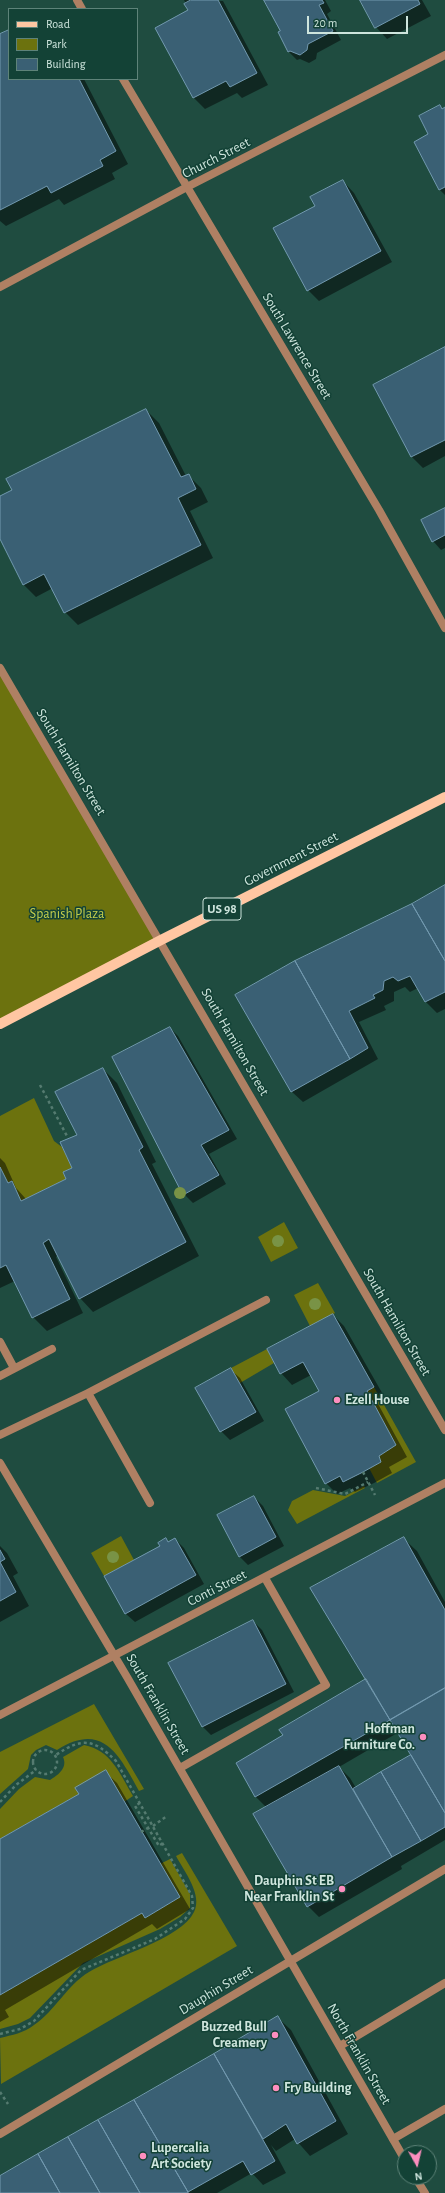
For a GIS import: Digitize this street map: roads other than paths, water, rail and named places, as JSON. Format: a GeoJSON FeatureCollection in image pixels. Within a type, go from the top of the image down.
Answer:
{"type":"FeatureCollection","features":[{"type":"Feature","properties":{"kind":"main road","name":"Government Street"},"geometry":{"type":"LineString","coordinates":[[0,1024],[161,940],[445,797]]}},
{"type":"Feature","properties":{"kind":"street","name":"Church Street"},"geometry":{"type":"LineString","coordinates":[[0,287],[187,187],[445,55]]}},
{"type":"Feature","properties":{"kind":"street","name":"South Lawrence Street"},"geometry":{"type":"LineString","coordinates":[[124,80],[379,510],[445,628]]}},
{"type":"Feature","properties":{"kind":"street","name":"South Hamilton Street"},"geometry":{"type":"LineString","coordinates":[[0,668],[161,940],[445,1430]]}},
{"type":"Feature","properties":{"kind":"street"},"geometry":{"type":"LineString","coordinates":[[0,1435],[88,1393],[266,1300]]}},
{"type":"Feature","properties":{"kind":"street"},"geometry":{"type":"LineString","coordinates":[[0,1342],[14,1368]]}},
{"type":"Feature","properties":{"kind":"street"},"geometry":{"type":"LineString","coordinates":[[0,1376],[52,1349]]}},
{"type":"Feature","properties":{"kind":"street"},"geometry":{"type":"LineString","coordinates":[[88,1393],[150,1503]]}},
{"type":"Feature","properties":{"kind":"street","name":"South Franklin Street"},"geometry":{"type":"LineString","coordinates":[[0,1463],[115,1656],[290,1961]]}},
{"type":"Feature","properties":{"kind":"street","name":"Conti Street"},"geometry":{"type":"LineString","coordinates":[[0,1715],[445,1484]]}},
{"type":"Feature","properties":{"kind":"street"},"geometry":{"type":"LineString","coordinates":[[180,1768],[326,1685],[264,1578]]}},
{"type":"Feature","properties":{"kind":"street","name":"Dauphin Street"},"geometry":{"type":"LineString","coordinates":[[0,2134],[445,1869]]}},
{"type":"Feature","properties":{"kind":"street","name":"North Franklin Street"},"geometry":{"type":"LineString","coordinates":[[290,1961],[397,2146]]}},
{"type":"Feature","properties":{"kind":"street"},"geometry":{"type":"LineString","coordinates":[[340,2046],[445,1983]]}},
{"type":"Feature","properties":{"kind":"street"},"geometry":{"type":"LineString","coordinates":[[393,2139],[445,2109]]}},
{"type":"Feature","properties":{"kind":"place","name":"Ezell House"},"geometry":{"type":"Point","coordinates":[337,1400]}},
{"type":"Feature","properties":{"kind":"place","name":"Hoffman Furniture Co."},"geometry":{"type":"Point","coordinates":[423,1737]}},
{"type":"Feature","properties":{"kind":"place","name":"Dauphin St EB Near Franklin St"},"geometry":{"type":"Point","coordinates":[342,1889]}},
{"type":"Feature","properties":{"kind":"place","name":"Buzzed Bull Creamery"},"geometry":{"type":"Point","coordinates":[275,2035]}},
{"type":"Feature","properties":{"kind":"place","name":"Fry Building"},"geometry":{"type":"Point","coordinates":[276,2088]}},
{"type":"Feature","properties":{"kind":"place","name":"Lupercalia Art Society"},"geometry":{"type":"Point","coordinates":[143,2156]}},
{"type":"Feature","properties":{"kind":"park label","name":"Spanish Plaza"},"geometry":{"type":"Point","coordinates":[67,914]}}]}
